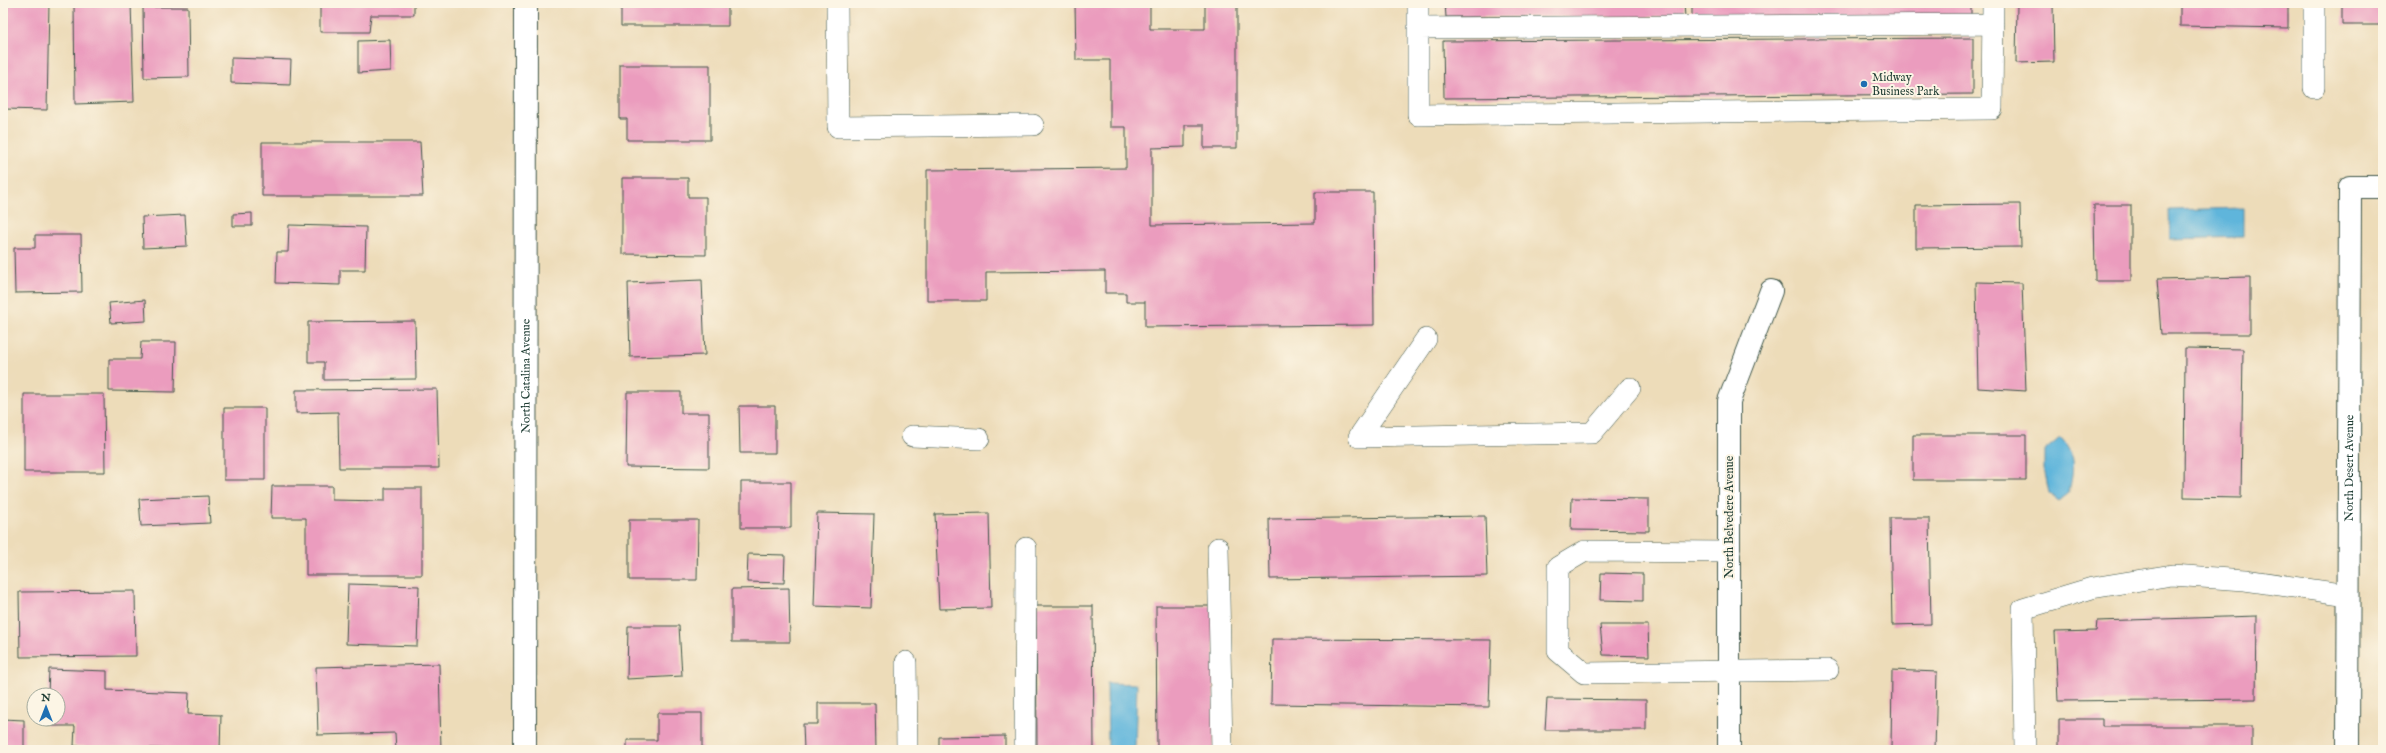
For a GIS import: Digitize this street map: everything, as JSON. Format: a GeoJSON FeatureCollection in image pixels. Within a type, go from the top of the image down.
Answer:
{"type":"FeatureCollection","features":[{"type":"Feature","properties":{"kind":"street","name":"North Catalina Avenue"},"geometry":{"type":"LineString","coordinates":[[525,750],[526,3]]}},
{"type":"Feature","properties":{"kind":"street","name":"North Desert Avenue"},"geometry":{"type":"LineString","coordinates":[[2348,750],[2350,187],[2383,187]]}},
{"type":"Feature","properties":{"kind":"street","name":"North Belvedere Avenue"},"geometry":{"type":"LineString","coordinates":[[1729,750],[1729,401],[1770,291]]}},
{"type":"Feature","properties":{"kind":"lane"},"geometry":{"type":"LineString","coordinates":[[837,3],[838,127],[1033,125]]}},
{"type":"Feature","properties":{"kind":"lane"},"geometry":{"type":"LineString","coordinates":[[1418,3],[1418,115],[1992,109],[1993,3]]}},
{"type":"Feature","properties":{"kind":"lane"},"geometry":{"type":"LineString","coordinates":[[2314,3],[2314,88]]}},
{"type":"Feature","properties":{"kind":"lane"},"geometry":{"type":"LineString","coordinates":[[1418,28],[1993,24]]}},
{"type":"Feature","properties":{"kind":"lane"},"geometry":{"type":"LineString","coordinates":[[1426,339],[1358,437],[1592,433],[1630,388]]}},
{"type":"Feature","properties":{"kind":"lane"},"geometry":{"type":"LineString","coordinates":[[912,436],[979,439]]}},
{"type":"Feature","properties":{"kind":"lane"},"geometry":{"type":"LineString","coordinates":[[1025,750],[1026,548]]}},
{"type":"Feature","properties":{"kind":"lane"},"geometry":{"type":"LineString","coordinates":[[1218,548],[1222,750]]}},
{"type":"Feature","properties":{"kind":"lane"},"geometry":{"type":"LineString","coordinates":[[1730,552],[1585,552],[1558,567],[1558,651],[1584,673],[1828,670]]}},
{"type":"Feature","properties":{"kind":"lane"},"geometry":{"type":"LineString","coordinates":[[2025,750],[2022,609],[2092,588],[2172,575],[2245,580],[2348,595]]}},
{"type":"Feature","properties":{"kind":"lane"},"geometry":{"type":"LineString","coordinates":[[906,662],[907,750]]}},
{"type":"Feature","properties":{"kind":"water"},"geometry":{"type":"Polygon","coordinates":[[[2243,208],[2243,237],[2170,239],[2169,210],[2243,208]]]}},
{"type":"Feature","properties":{"kind":"water"},"geometry":{"type":"Polygon","coordinates":[[[2060,438],[2065,444],[2071,457],[2072,478],[2069,493],[2059,501],[2049,493],[2044,468],[2044,451],[2060,438]]]}},
{"type":"Feature","properties":{"kind":"water"},"geometry":{"type":"Polygon","coordinates":[[[1107,683],[1137,684],[1135,748],[1108,748],[1107,683]]]}},
{"type":"Feature","properties":{"kind":"building"},"geometry":{"type":"Polygon","coordinates":[[[3,3],[49,3],[47,110],[3,109],[3,3]]]}},
{"type":"Feature","properties":{"kind":"building"},"geometry":{"type":"Polygon","coordinates":[[[74,3],[131,3],[134,102],[75,104],[74,3]]]}},
{"type":"Feature","properties":{"kind":"building"},"geometry":{"type":"Polygon","coordinates":[[[320,3],[414,3],[414,15],[371,15],[369,32],[320,32],[320,3]]]}},
{"type":"Feature","properties":{"kind":"building"},"geometry":{"type":"Polygon","coordinates":[[[621,3],[728,3],[728,26],[621,26],[621,3]]]}},
{"type":"Feature","properties":{"kind":"building"},"geometry":{"type":"Polygon","coordinates":[[[1075,3],[1150,3],[1150,29],[1205,29],[1205,3],[1237,3],[1237,148],[1204,148],[1204,125],[1185,125],[1185,147],[1152,148],[1152,225],[1315,223],[1315,192],[1373,192],[1374,325],[1145,327],[1145,302],[1126,302],[1126,293],[1105,293],[1105,271],[986,272],[986,301],[927,301],[927,170],[1126,168],[1126,127],[1110,127],[1110,60],[1076,60],[1075,3]]]}},
{"type":"Feature","properties":{"kind":"building"},"geometry":{"type":"Polygon","coordinates":[[[1445,3],[1684,3],[1685,17],[1446,17],[1445,3]]]}},
{"type":"Feature","properties":{"kind":"building"},"geometry":{"type":"Polygon","coordinates":[[[1692,3],[1971,3],[1971,17],[1692,19],[1692,3]]]}},
{"type":"Feature","properties":{"kind":"building"},"geometry":{"type":"Polygon","coordinates":[[[2017,3],[2053,3],[2054,62],[2016,63],[2017,3]]]}},
{"type":"Feature","properties":{"kind":"building"},"geometry":{"type":"Polygon","coordinates":[[[2180,3],[2288,3],[2288,28],[2180,26],[2180,3]]]}},
{"type":"Feature","properties":{"kind":"building"},"geometry":{"type":"Polygon","coordinates":[[[2342,3],[2383,3],[2383,25],[2342,25],[2342,3]]]}},
{"type":"Feature","properties":{"kind":"building"},"geometry":{"type":"Polygon","coordinates":[[[143,7],[188,7],[189,77],[144,78],[143,7]]]}},
{"type":"Feature","properties":{"kind":"building"},"geometry":{"type":"Polygon","coordinates":[[[1973,38],[1973,94],[1444,98],[1443,41],[1973,38]]]}},
{"type":"Feature","properties":{"kind":"building"},"geometry":{"type":"Polygon","coordinates":[[[390,40],[391,71],[358,73],[358,41],[390,40]]]}},
{"type":"Feature","properties":{"kind":"building"},"geometry":{"type":"Polygon","coordinates":[[[231,58],[291,60],[290,85],[231,83],[231,58]]]}},
{"type":"Feature","properties":{"kind":"building"},"geometry":{"type":"Polygon","coordinates":[[[620,65],[710,65],[710,140],[627,140],[627,119],[620,119],[620,65]]]}},
{"type":"Feature","properties":{"kind":"building"},"geometry":{"type":"Polygon","coordinates":[[[262,142],[420,142],[423,196],[262,196],[262,142]]]}},
{"type":"Feature","properties":{"kind":"building"},"geometry":{"type":"Polygon","coordinates":[[[622,178],[688,178],[688,197],[706,197],[706,255],[622,254],[622,178]]]}},
{"type":"Feature","properties":{"kind":"building"},"geometry":{"type":"Polygon","coordinates":[[[2020,204],[2021,247],[1916,248],[1916,205],[2020,204]]]}},
{"type":"Feature","properties":{"kind":"building"},"geometry":{"type":"Polygon","coordinates":[[[2094,205],[2131,205],[2131,281],[2095,281],[2094,205]]]}},
{"type":"Feature","properties":{"kind":"building"},"geometry":{"type":"Polygon","coordinates":[[[252,213],[252,226],[233,226],[233,214],[252,213]]]}},
{"type":"Feature","properties":{"kind":"building"},"geometry":{"type":"Polygon","coordinates":[[[185,215],[187,246],[143,248],[142,217],[185,215]]]}},
{"type":"Feature","properties":{"kind":"building"},"geometry":{"type":"Polygon","coordinates":[[[289,225],[366,227],[365,270],[340,270],[340,285],[276,283],[277,252],[288,252],[289,225]]]}},
{"type":"Feature","properties":{"kind":"building"},"geometry":{"type":"Polygon","coordinates":[[[35,235],[81,235],[82,292],[15,293],[14,248],[35,248],[35,235]]]}},
{"type":"Feature","properties":{"kind":"building"},"geometry":{"type":"Polygon","coordinates":[[[2250,277],[2250,334],[2161,334],[2157,279],[2250,277]]]}},
{"type":"Feature","properties":{"kind":"building"},"geometry":{"type":"Polygon","coordinates":[[[702,280],[705,355],[630,357],[628,283],[702,280]]]}},
{"type":"Feature","properties":{"kind":"building"},"geometry":{"type":"Polygon","coordinates":[[[1976,282],[2022,283],[2026,391],[1978,388],[1976,282]]]}},
{"type":"Feature","properties":{"kind":"building"},"geometry":{"type":"Polygon","coordinates":[[[145,300],[146,321],[111,323],[109,303],[145,300]]]}},
{"type":"Feature","properties":{"kind":"building"},"geometry":{"type":"Polygon","coordinates":[[[415,321],[416,379],[324,380],[324,362],[308,362],[308,322],[415,321]]]}},
{"type":"Feature","properties":{"kind":"building"},"geometry":{"type":"Polygon","coordinates":[[[141,342],[176,342],[175,392],[109,391],[109,359],[140,359],[141,342]]]}},
{"type":"Feature","properties":{"kind":"building"},"geometry":{"type":"Polygon","coordinates":[[[2185,348],[2243,349],[2241,498],[2184,497],[2185,348]]]}},
{"type":"Feature","properties":{"kind":"building"},"geometry":{"type":"Polygon","coordinates":[[[437,389],[439,468],[339,468],[338,412],[296,413],[296,390],[437,389]]]}},
{"type":"Feature","properties":{"kind":"building"},"geometry":{"type":"Polygon","coordinates":[[[627,392],[681,392],[681,413],[709,413],[709,468],[626,467],[627,392]]]}},
{"type":"Feature","properties":{"kind":"building"},"geometry":{"type":"Polygon","coordinates":[[[24,394],[104,394],[105,472],[24,472],[24,394]]]}},
{"type":"Feature","properties":{"kind":"building"},"geometry":{"type":"Polygon","coordinates":[[[739,406],[775,406],[775,453],[740,453],[739,406]]]}},
{"type":"Feature","properties":{"kind":"building"},"geometry":{"type":"Polygon","coordinates":[[[224,408],[265,408],[265,480],[224,480],[224,408]]]}},
{"type":"Feature","properties":{"kind":"building"},"geometry":{"type":"Polygon","coordinates":[[[1913,435],[2026,435],[2026,480],[1913,480],[1913,435]]]}},
{"type":"Feature","properties":{"kind":"building"},"geometry":{"type":"Polygon","coordinates":[[[741,482],[791,482],[791,528],[741,528],[741,482]]]}},
{"type":"Feature","properties":{"kind":"building"},"geometry":{"type":"Polygon","coordinates":[[[272,486],[332,486],[332,500],[385,501],[385,488],[422,488],[422,575],[306,575],[306,518],[271,518],[272,486]]]}},
{"type":"Feature","properties":{"kind":"building"},"geometry":{"type":"Polygon","coordinates":[[[208,496],[210,523],[141,526],[139,499],[208,496]]]}},
{"type":"Feature","properties":{"kind":"building"},"geometry":{"type":"Polygon","coordinates":[[[1572,498],[1649,499],[1649,531],[1571,530],[1572,498]]]}},
{"type":"Feature","properties":{"kind":"building"},"geometry":{"type":"Polygon","coordinates":[[[817,513],[874,514],[871,608],[814,606],[817,513]]]}},
{"type":"Feature","properties":{"kind":"building"},"geometry":{"type":"Polygon","coordinates":[[[989,513],[991,608],[939,609],[935,514],[989,513]]]}},
{"type":"Feature","properties":{"kind":"building"},"geometry":{"type":"Polygon","coordinates":[[[1485,516],[1487,576],[1270,579],[1269,519],[1485,516]]]}},
{"type":"Feature","properties":{"kind":"building"},"geometry":{"type":"Polygon","coordinates":[[[1890,518],[1929,518],[1931,624],[1892,625],[1890,518]]]}},
{"type":"Feature","properties":{"kind":"building"},"geometry":{"type":"Polygon","coordinates":[[[629,520],[698,520],[697,580],[629,580],[629,520]]]}},
{"type":"Feature","properties":{"kind":"building"},"geometry":{"type":"Polygon","coordinates":[[[748,554],[785,555],[784,583],[747,582],[748,554]]]}},
{"type":"Feature","properties":{"kind":"building"},"geometry":{"type":"Polygon","coordinates":[[[1601,573],[1643,574],[1643,601],[1600,600],[1601,573]]]}},
{"type":"Feature","properties":{"kind":"building"},"geometry":{"type":"Polygon","coordinates":[[[348,584],[419,586],[417,646],[346,644],[348,584]]]}},
{"type":"Feature","properties":{"kind":"building"},"geometry":{"type":"Polygon","coordinates":[[[789,588],[790,642],[732,642],[732,589],[789,588]]]}},
{"type":"Feature","properties":{"kind":"building"},"geometry":{"type":"Polygon","coordinates":[[[135,591],[136,656],[20,657],[19,592],[135,591]]]}},
{"type":"Feature","properties":{"kind":"building"},"geometry":{"type":"Polygon","coordinates":[[[1036,606],[1093,606],[1094,750],[1037,750],[1036,606]]]}},
{"type":"Feature","properties":{"kind":"building"},"geometry":{"type":"Polygon","coordinates":[[[1156,606],[1214,606],[1214,750],[1157,750],[1156,606]]]}},
{"type":"Feature","properties":{"kind":"building"},"geometry":{"type":"Polygon","coordinates":[[[2257,616],[2256,699],[2058,701],[2055,632],[2096,631],[2097,621],[2257,616]]]}},
{"type":"Feature","properties":{"kind":"building"},"geometry":{"type":"Polygon","coordinates":[[[1600,625],[1648,625],[1649,656],[1603,655],[1600,625]]]}},
{"type":"Feature","properties":{"kind":"building"},"geometry":{"type":"Polygon","coordinates":[[[628,626],[679,626],[682,676],[627,679],[628,626]]]}},
{"type":"Feature","properties":{"kind":"building"},"geometry":{"type":"Polygon","coordinates":[[[1272,639],[1491,640],[1489,707],[1271,704],[1272,639]]]}},
{"type":"Feature","properties":{"kind":"building"},"geometry":{"type":"Polygon","coordinates":[[[439,664],[441,750],[396,750],[395,733],[318,735],[316,667],[439,664]]]}},
{"type":"Feature","properties":{"kind":"building"},"geometry":{"type":"Polygon","coordinates":[[[49,669],[107,671],[107,690],[189,693],[188,714],[221,715],[220,750],[74,746],[75,726],[66,726],[66,687],[48,687],[49,669]]]}},
{"type":"Feature","properties":{"kind":"building"},"geometry":{"type":"Polygon","coordinates":[[[1892,670],[1937,672],[1935,750],[1891,750],[1892,670]]]}},
{"type":"Feature","properties":{"kind":"building"},"geometry":{"type":"Polygon","coordinates":[[[1547,699],[1646,700],[1646,730],[1545,730],[1547,699]]]}},
{"type":"Feature","properties":{"kind":"building"},"geometry":{"type":"Polygon","coordinates":[[[818,703],[875,703],[876,750],[804,750],[803,724],[818,724],[818,703]]]}},
{"type":"Feature","properties":{"kind":"building"},"geometry":{"type":"Polygon","coordinates":[[[657,713],[702,713],[702,750],[627,750],[627,740],[657,740],[657,713]]]}},
{"type":"Feature","properties":{"kind":"building"},"geometry":{"type":"Polygon","coordinates":[[[3,719],[24,720],[24,750],[3,750],[3,719]]]}},
{"type":"Feature","properties":{"kind":"building"},"geometry":{"type":"Polygon","coordinates":[[[2059,719],[2102,719],[2102,726],[2252,726],[2252,750],[2059,750],[2059,719]]]}},
{"type":"Feature","properties":{"kind":"building"},"geometry":{"type":"Polygon","coordinates":[[[1005,736],[1005,750],[939,750],[939,737],[1005,736]]]}},
{"type":"Feature","properties":{"kind":"place","name":"Midway Business Park"},"geometry":{"type":"Point","coordinates":[1864,84]}}]}
